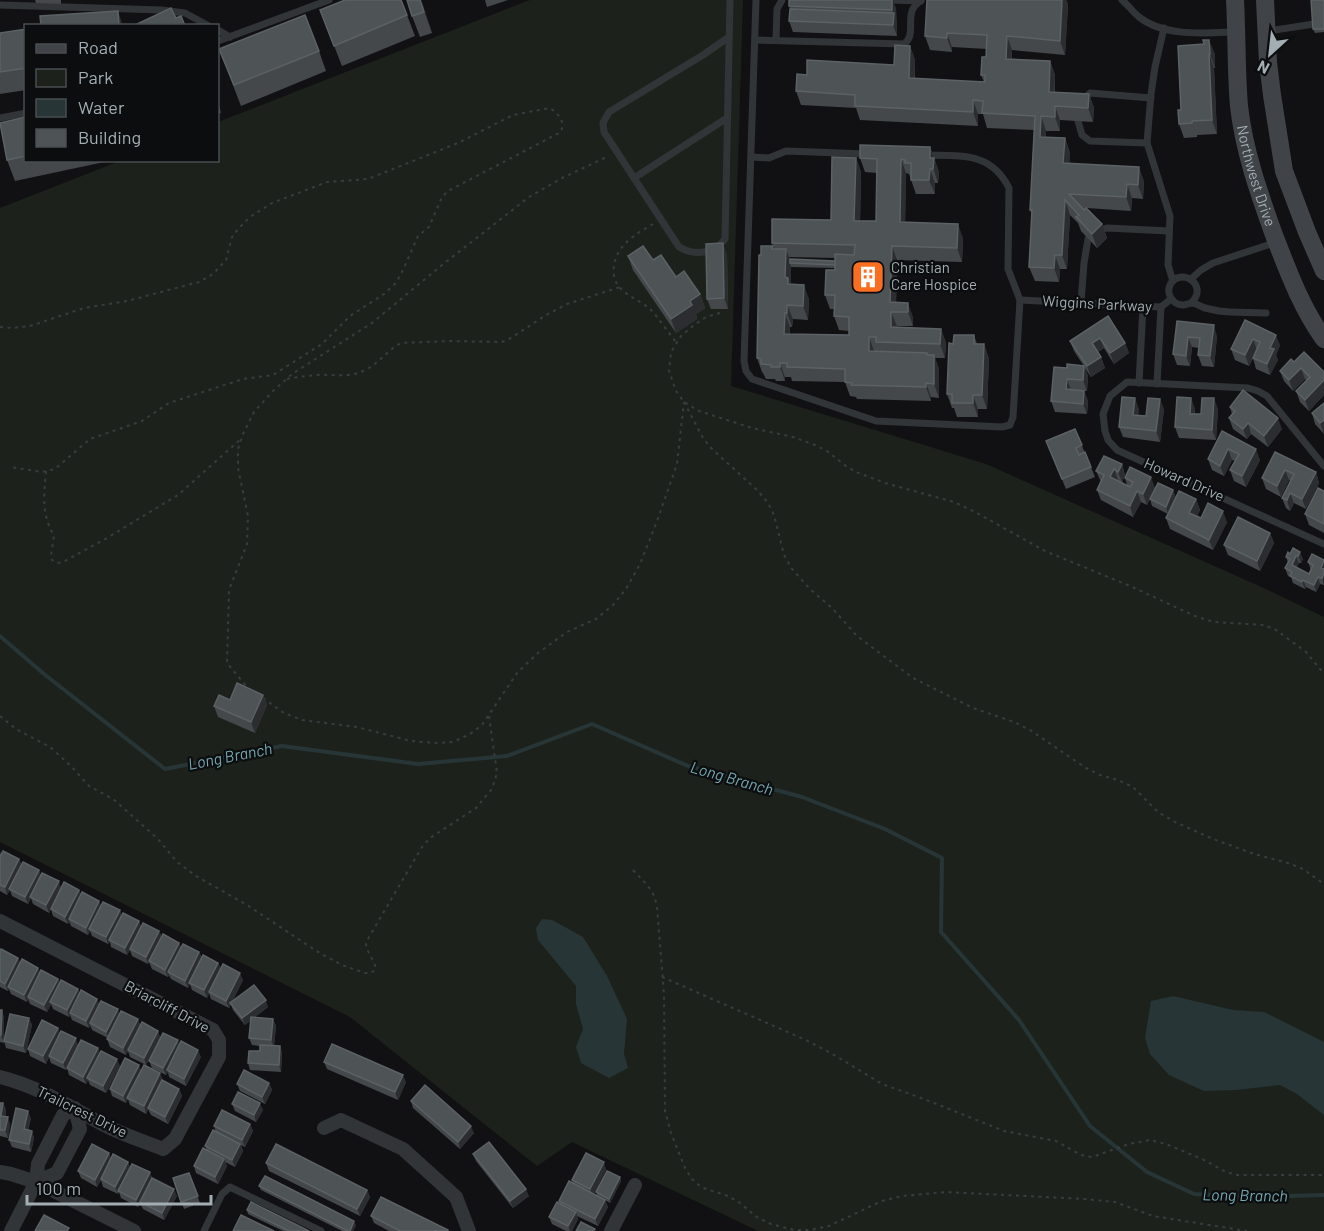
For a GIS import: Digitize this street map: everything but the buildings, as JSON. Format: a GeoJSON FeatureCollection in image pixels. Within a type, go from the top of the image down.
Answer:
{"type":"FeatureCollection","features":[{"type":"Feature","properties":{"kind":"main road","name":"Northwest Drive"},"geometry":{"type":"LineString","coordinates":[[1236,0],[1239,107],[1257,189],[1285,264],[1313,323],[1324,339]]}},
{"type":"Feature","properties":{"kind":"main road","name":"Northwest Drive"},"geometry":{"type":"LineString","coordinates":[[1265,0],[1268,62],[1284,171],[1324,271]]}},
{"type":"Feature","properties":{"kind":"main road"},"geometry":{"type":"LineString","coordinates":[[1237,32],[1268,31]]}},
{"type":"Feature","properties":{"kind":"main road"},"geometry":{"type":"LineString","coordinates":[[1277,242],[1307,232]]}},
{"type":"Feature","properties":{"kind":"street","name":"Briarcliff Drive"},"geometry":{"type":"LineString","coordinates":[[0,921],[213,1030],[219,1040],[219,1057],[175,1138],[163,1149]]}},
{"type":"Feature","properties":{"kind":"street","name":"Trailcrest Drive"},"geometry":{"type":"LineString","coordinates":[[0,1077],[21,1083],[75,1108],[104,1125],[163,1149]]}},
{"type":"Feature","properties":{"kind":"street"},"geometry":{"type":"LineString","coordinates":[[11,1231],[36,1182],[38,1164],[63,1115],[75,1108],[80,1129],[57,1173],[36,1182]]}},
{"type":"Feature","properties":{"kind":"street"},"geometry":{"type":"LineString","coordinates":[[324,1128],[341,1119],[403,1149],[456,1197],[469,1231]]}},
{"type":"Feature","properties":{"kind":"street"},"geometry":{"type":"LineString","coordinates":[[0,1172],[36,1182],[134,1231]]}},
{"type":"Feature","properties":{"kind":"street"},"geometry":{"type":"LineString","coordinates":[[611,1231],[635,1185]]}},
{"type":"Feature","properties":{"kind":"lane"},"geometry":{"type":"LineString","coordinates":[[219,41],[329,0]]}},
{"type":"Feature","properties":{"kind":"lane"},"geometry":{"type":"LineString","coordinates":[[729,37],[702,56],[609,112],[603,123],[604,132],[661,220],[679,247],[687,252],[712,251],[720,246],[724,239],[730,0]]}},
{"type":"Feature","properties":{"kind":"lane"},"geometry":{"type":"LineString","coordinates":[[756,0],[744,361],[746,371],[752,379],[876,421],[1002,427],[1010,424],[1012,417],[1020,300],[1008,269],[1009,188],[994,166],[983,160],[967,156],[922,155]]}},
{"type":"Feature","properties":{"kind":"lane"},"geometry":{"type":"LineString","coordinates":[[776,40],[777,9],[782,0]]}},
{"type":"Feature","properties":{"kind":"lane"},"geometry":{"type":"LineString","coordinates":[[891,0],[921,0]]}},
{"type":"Feature","properties":{"kind":"lane"},"geometry":{"type":"LineString","coordinates":[[755,40],[904,44],[910,37],[912,10],[921,0]]}},
{"type":"Feature","properties":{"kind":"lane"},"geometry":{"type":"LineString","coordinates":[[1122,0],[1140,18],[1164,28],[1189,34],[1237,32]]}},
{"type":"Feature","properties":{"kind":"lane"},"geometry":{"type":"LineString","coordinates":[[0,5],[69,3],[161,10],[185,13],[205,24]]}},
{"type":"Feature","properties":{"kind":"lane"},"geometry":{"type":"LineString","coordinates":[[1268,31],[1314,24]]}},
{"type":"Feature","properties":{"kind":"lane"},"geometry":{"type":"LineString","coordinates":[[1078,121],[1082,135],[1090,141],[1147,143],[1150,98],[1164,28]]}},
{"type":"Feature","properties":{"kind":"lane"},"geometry":{"type":"LineString","coordinates":[[219,31],[230,37]]}},
{"type":"Feature","properties":{"kind":"lane"},"geometry":{"type":"LineString","coordinates":[[1080,108],[1090,93],[1150,98]]}},
{"type":"Feature","properties":{"kind":"lane"},"geometry":{"type":"LineString","coordinates":[[0,118],[24,113]]}},
{"type":"Feature","properties":{"kind":"lane"},"geometry":{"type":"LineString","coordinates":[[634,178],[727,118]]}},
{"type":"Feature","properties":{"kind":"lane","name":"Wiggins Parkway"},"geometry":{"type":"LineString","coordinates":[[1147,143],[1170,216],[1168,265],[1173,281],[1169,290],[1171,299],[1178,304],[1191,303],[1218,311],[1266,313]]}},
{"type":"Feature","properties":{"kind":"lane"},"geometry":{"type":"LineString","coordinates":[[751,157],[769,158],[786,151],[877,154]]}},
{"type":"Feature","properties":{"kind":"lane"},"geometry":{"type":"LineString","coordinates":[[1100,230],[1107,228],[1169,231]]}},
{"type":"Feature","properties":{"kind":"lane"},"geometry":{"type":"LineString","coordinates":[[1082,302],[1088,239]]}},
{"type":"Feature","properties":{"kind":"lane"},"geometry":{"type":"LineString","coordinates":[[1191,279],[1213,262],[1277,242]]}},
{"type":"Feature","properties":{"kind":"lane"},"geometry":{"type":"LineString","coordinates":[[1173,281],[1182,277],[1191,279],[1195,283],[1197,296],[1191,303]]}},
{"type":"Feature","properties":{"kind":"lane","name":"Wiggins Parkway"},"geometry":{"type":"LineString","coordinates":[[1020,300],[1161,307],[1171,299]]}},
{"type":"Feature","properties":{"kind":"lane"},"geometry":{"type":"LineString","coordinates":[[1143,306],[1139,383],[1248,388],[1258,391],[1267,396],[1324,466]]}},
{"type":"Feature","properties":{"kind":"lane"},"geometry":{"type":"LineString","coordinates":[[1157,384],[1161,307]]}},
{"type":"Feature","properties":{"kind":"lane","name":"Howard Drive"},"geometry":{"type":"LineString","coordinates":[[1139,383],[1127,382],[1110,396],[1103,414],[1108,440],[1117,450],[1324,544]]}},
{"type":"Feature","properties":{"kind":"lane"},"geometry":{"type":"LineString","coordinates":[[204,1231],[222,1194],[230,1187],[321,1231]]}},
{"type":"Feature","properties":{"kind":"path"},"geometry":{"type":"LineString","coordinates":[[0,327],[30,326],[84,308],[128,301],[199,282],[213,274],[226,260],[232,237],[239,228],[250,217],[272,203],[327,182],[368,179],[458,143],[513,114],[550,108],[560,116],[563,125],[561,132],[448,191],[442,197],[429,227],[418,236],[396,283],[384,294],[350,316],[322,344],[273,375],[243,379],[169,403],[142,421],[90,439],[55,469],[42,472],[10,467]]}},
{"type":"Feature","properties":{"kind":"path"},"geometry":{"type":"LineString","coordinates":[[617,152],[529,196],[372,323],[292,374],[254,412],[238,449],[238,468],[248,516],[247,544],[229,590],[227,663],[247,687],[284,713],[302,720],[357,728],[411,741],[453,742],[470,734],[482,725],[518,673],[538,653],[567,632],[596,619],[613,605],[626,589],[640,564],[677,464],[684,402]]}},
{"type":"Feature","properties":{"kind":"path"},"geometry":{"type":"LineString","coordinates":[[661,220],[635,235],[622,246],[616,256],[614,269],[616,282],[620,287],[650,309],[676,343]]}},
{"type":"Feature","properties":{"kind":"path"},"geometry":{"type":"LineString","coordinates":[[287,379],[316,375],[351,375],[362,372],[401,343],[502,342],[567,304],[620,287]]}},
{"type":"Feature","properties":{"kind":"path"},"geometry":{"type":"LineString","coordinates":[[720,314],[706,317],[681,336],[676,343],[671,352],[669,371],[676,391],[711,448],[768,503],[774,515],[784,555],[792,569],[857,636],[912,678],[973,708],[1014,722],[1030,730],[1086,768],[1133,787],[1158,812],[1175,822],[1213,839],[1303,869],[1324,885]]}},
{"type":"Feature","properties":{"kind":"path"},"geometry":{"type":"LineString","coordinates":[[684,402],[699,411],[752,428],[794,436],[815,444],[856,472],[885,483],[954,502],[1045,551],[1195,616],[1214,622],[1264,625],[1276,630],[1306,652],[1324,674]]}},
{"type":"Feature","properties":{"kind":"path"},"geometry":{"type":"LineString","coordinates":[[46,471],[44,512],[54,536],[52,560],[57,563],[63,562],[106,538],[178,495],[241,439]]}},
{"type":"Feature","properties":{"kind":"path"},"geometry":{"type":"LineString","coordinates":[[0,716],[15,729],[50,747],[89,786],[113,799],[158,838],[177,862],[196,876],[318,952],[342,965],[371,973],[375,970],[375,965],[366,944],[422,847],[430,838],[476,808],[492,789],[497,773],[489,715]]}},
{"type":"Feature","properties":{"kind":"path"},"geometry":{"type":"LineString","coordinates":[[633,870],[651,889],[657,907],[662,977],[665,1111],[685,1168],[692,1179],[706,1190],[728,1196],[758,1218],[771,1224],[794,1230],[810,1230],[829,1226],[882,1201],[902,1196],[946,1192],[1115,1202],[1153,1216],[1247,1231]]}},
{"type":"Feature","properties":{"kind":"path"},"geometry":{"type":"LineString","coordinates":[[662,977],[806,1040],[882,1084],[1004,1131],[1056,1142],[1081,1155],[1092,1157],[1129,1144],[1150,1140],[1166,1144],[1237,1175],[1324,1175]]}},
{"type":"Feature","properties":{"kind":"green space"},"geometry":{"type":"Polygon","coordinates":[[[530,0],[743,0],[731,386],[986,464],[1324,617],[1324,1231],[758,1231],[572,1142],[537,1166],[350,1017],[0,842],[0,208],[117,162],[219,162],[219,122],[530,0]]]}},
{"type":"Feature","properties":{"kind":"water"},"geometry":{"type":"Polygon","coordinates":[[[542,919],[552,920],[583,937],[607,976],[627,1019],[624,1054],[628,1068],[609,1078],[581,1063],[576,1047],[583,1029],[576,1004],[576,986],[538,940],[536,928],[542,919]]]}},
{"type":"Feature","properties":{"kind":"water"},"geometry":{"type":"Polygon","coordinates":[[[1173,996],[1233,1010],[1264,1012],[1324,1042],[1324,1115],[1297,1094],[1280,1085],[1204,1091],[1169,1075],[1150,1054],[1145,1038],[1151,1001],[1173,996]]]}},
{"type":"Feature","properties":{"kind":"waterway","name":"Long Branch"},"geometry":{"type":"LineString","coordinates":[[0,636],[44,674],[165,769],[282,746],[418,764],[507,756],[592,724],[688,766],[802,797],[885,829],[942,858],[941,932],[1019,1020],[1090,1126],[1147,1172],[1194,1194],[1250,1197],[1324,1195]]}},
{"type":"Feature","properties":{"kind":"place","name":"Christian Care Hospice"},"geometry":{"type":"Point","coordinates":[868,277]}}]}
